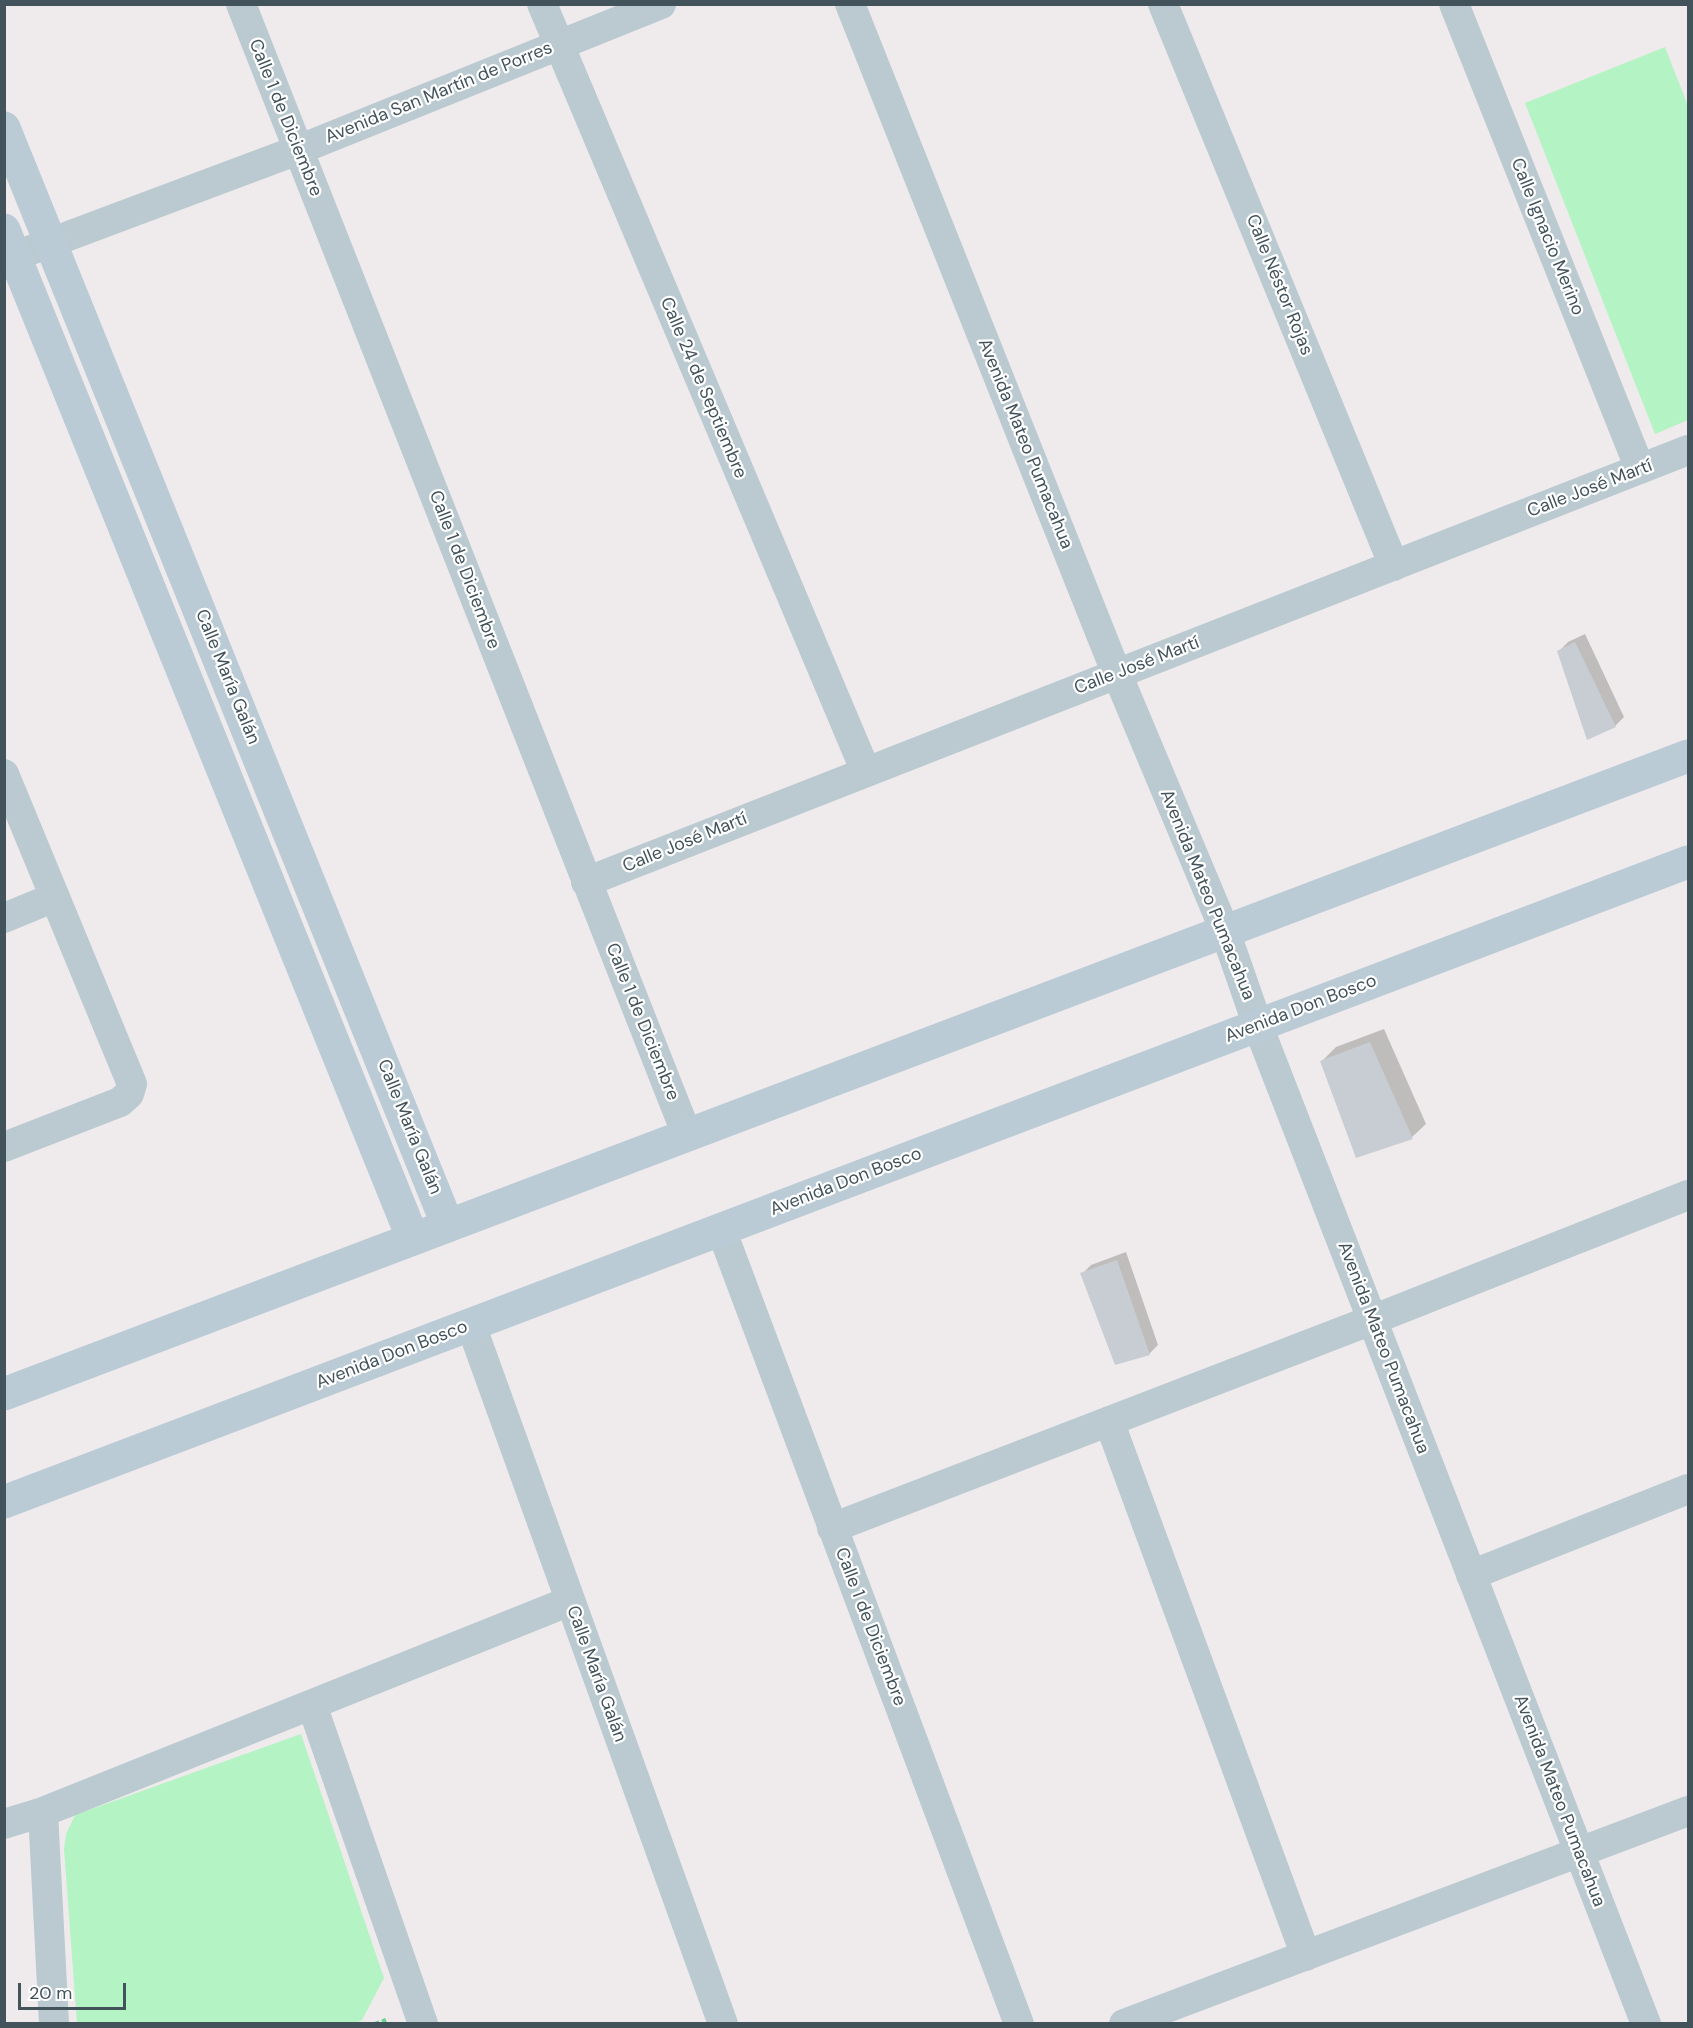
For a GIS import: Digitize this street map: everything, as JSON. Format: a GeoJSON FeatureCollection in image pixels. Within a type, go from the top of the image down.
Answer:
{"type":"FeatureCollection","features":[{"type":"Feature","properties":{"kind":"street","name":"Calle 1 de Diciembre"},"geometry":{"type":"LineString","coordinates":[[241,4],[687,1135]]}},
{"type":"Feature","properties":{"kind":"street","name":"Calle 24 de Septiembre"},"geometry":{"type":"LineString","coordinates":[[542,4],[866,772]]}},
{"type":"Feature","properties":{"kind":"street","name":"Avenida San Martín de Porres"},"geometry":{"type":"LineString","coordinates":[[10,243],[51,243],[298,150],[660,4]]}},
{"type":"Feature","properties":{"kind":"street","name":"Avenida Mateo Pumacahua"},"geometry":{"type":"LineString","coordinates":[[850,4],[1117,673],[1225,931],[1258,1026],[1646,2024]]}},
{"type":"Feature","properties":{"kind":"street","name":"Calle Néstor Rojas"},"geometry":{"type":"LineString","coordinates":[[1163,4],[1394,566]]}},
{"type":"Feature","properties":{"kind":"street","name":"Calle Ignacio Merino"},"geometry":{"type":"LineString","coordinates":[[1454,4],[1640,469]]}},
{"type":"Feature","properties":{"kind":"street","name":"Calle María Galán"},"geometry":{"type":"LineString","coordinates":[[4,128],[448,1226]]}},
{"type":"Feature","properties":{"kind":"street"},"geometry":{"type":"LineString","coordinates":[[10,243],[413,1239]]}},
{"type":"Feature","properties":{"kind":"street","name":"Calle José Martí"},"geometry":{"type":"LineString","coordinates":[[586,882],[1689,450]]}},
{"type":"Feature","properties":{"kind":"street"},"geometry":{"type":"LineString","coordinates":[[4,1394],[1689,756]]}},
{"type":"Feature","properties":{"kind":"street"},"geometry":{"type":"LineString","coordinates":[[4,774],[132,1084],[129,1094],[120,1101],[4,1146]]}},
{"type":"Feature","properties":{"kind":"street","name":"Avenida Don Bosco"},"geometry":{"type":"LineString","coordinates":[[4,1502],[1689,862]]}},
{"type":"Feature","properties":{"kind":"street"},"geometry":{"type":"LineString","coordinates":[[4,918],[55,897]]}},
{"type":"Feature","properties":{"kind":"street"},"geometry":{"type":"LineString","coordinates":[[832,1528],[1689,1195]]}},
{"type":"Feature","properties":{"kind":"street","name":"Calle 1 de Diciembre"},"geometry":{"type":"LineString","coordinates":[[722,1229],[1019,2024]]}},
{"type":"Feature","properties":{"kind":"street","name":"Calle María Galán"},"geometry":{"type":"LineString","coordinates":[[471,1325],[723,2024]]}},
{"type":"Feature","properties":{"kind":"street"},"geometry":{"type":"LineString","coordinates":[[1109,1421],[1306,1956]]}},
{"type":"Feature","properties":{"kind":"street"},"geometry":{"type":"LineString","coordinates":[[1471,1575],[1689,1489]]}},
{"type":"Feature","properties":{"kind":"street"},"geometry":{"type":"LineString","coordinates":[[4,1824],[43,1812],[570,1602]]}},
{"type":"Feature","properties":{"kind":"street"},"geometry":{"type":"LineString","coordinates":[[312,1705],[423,2024]]}},
{"type":"Feature","properties":{"kind":"street"},"geometry":{"type":"LineString","coordinates":[[1124,2024],[1689,1811]]}},
{"type":"Feature","properties":{"kind":"street"},"geometry":{"type":"LineString","coordinates":[[43,1812],[54,2024]]}},
{"type":"Feature","properties":{"kind":"green space"},"geometry":{"type":"Polygon","coordinates":[[[1665,47],[1688,106],[1688,420],[1655,434],[1525,103],[1665,47]]]}},
{"type":"Feature","properties":{"kind":"green space"},"geometry":{"type":"Polygon","coordinates":[[[301,1734],[384,1978],[362,2020],[354,2024],[77,2023],[64,1849],[66,1834],[75,1815],[301,1734]]]}},
{"type":"Feature","properties":{"kind":"building"},"geometry":{"type":"Polygon","coordinates":[[[1575,642],[1616,727],[1587,740],[1557,651],[1575,642]]]}},
{"type":"Feature","properties":{"kind":"building"},"geometry":{"type":"Polygon","coordinates":[[[1370,1042],[1413,1139],[1356,1158],[1320,1061],[1370,1042]]]}},
{"type":"Feature","properties":{"kind":"building"},"geometry":{"type":"Polygon","coordinates":[[[1117,1260],[1150,1355],[1115,1365],[1080,1273],[1117,1260]]]}}]}
